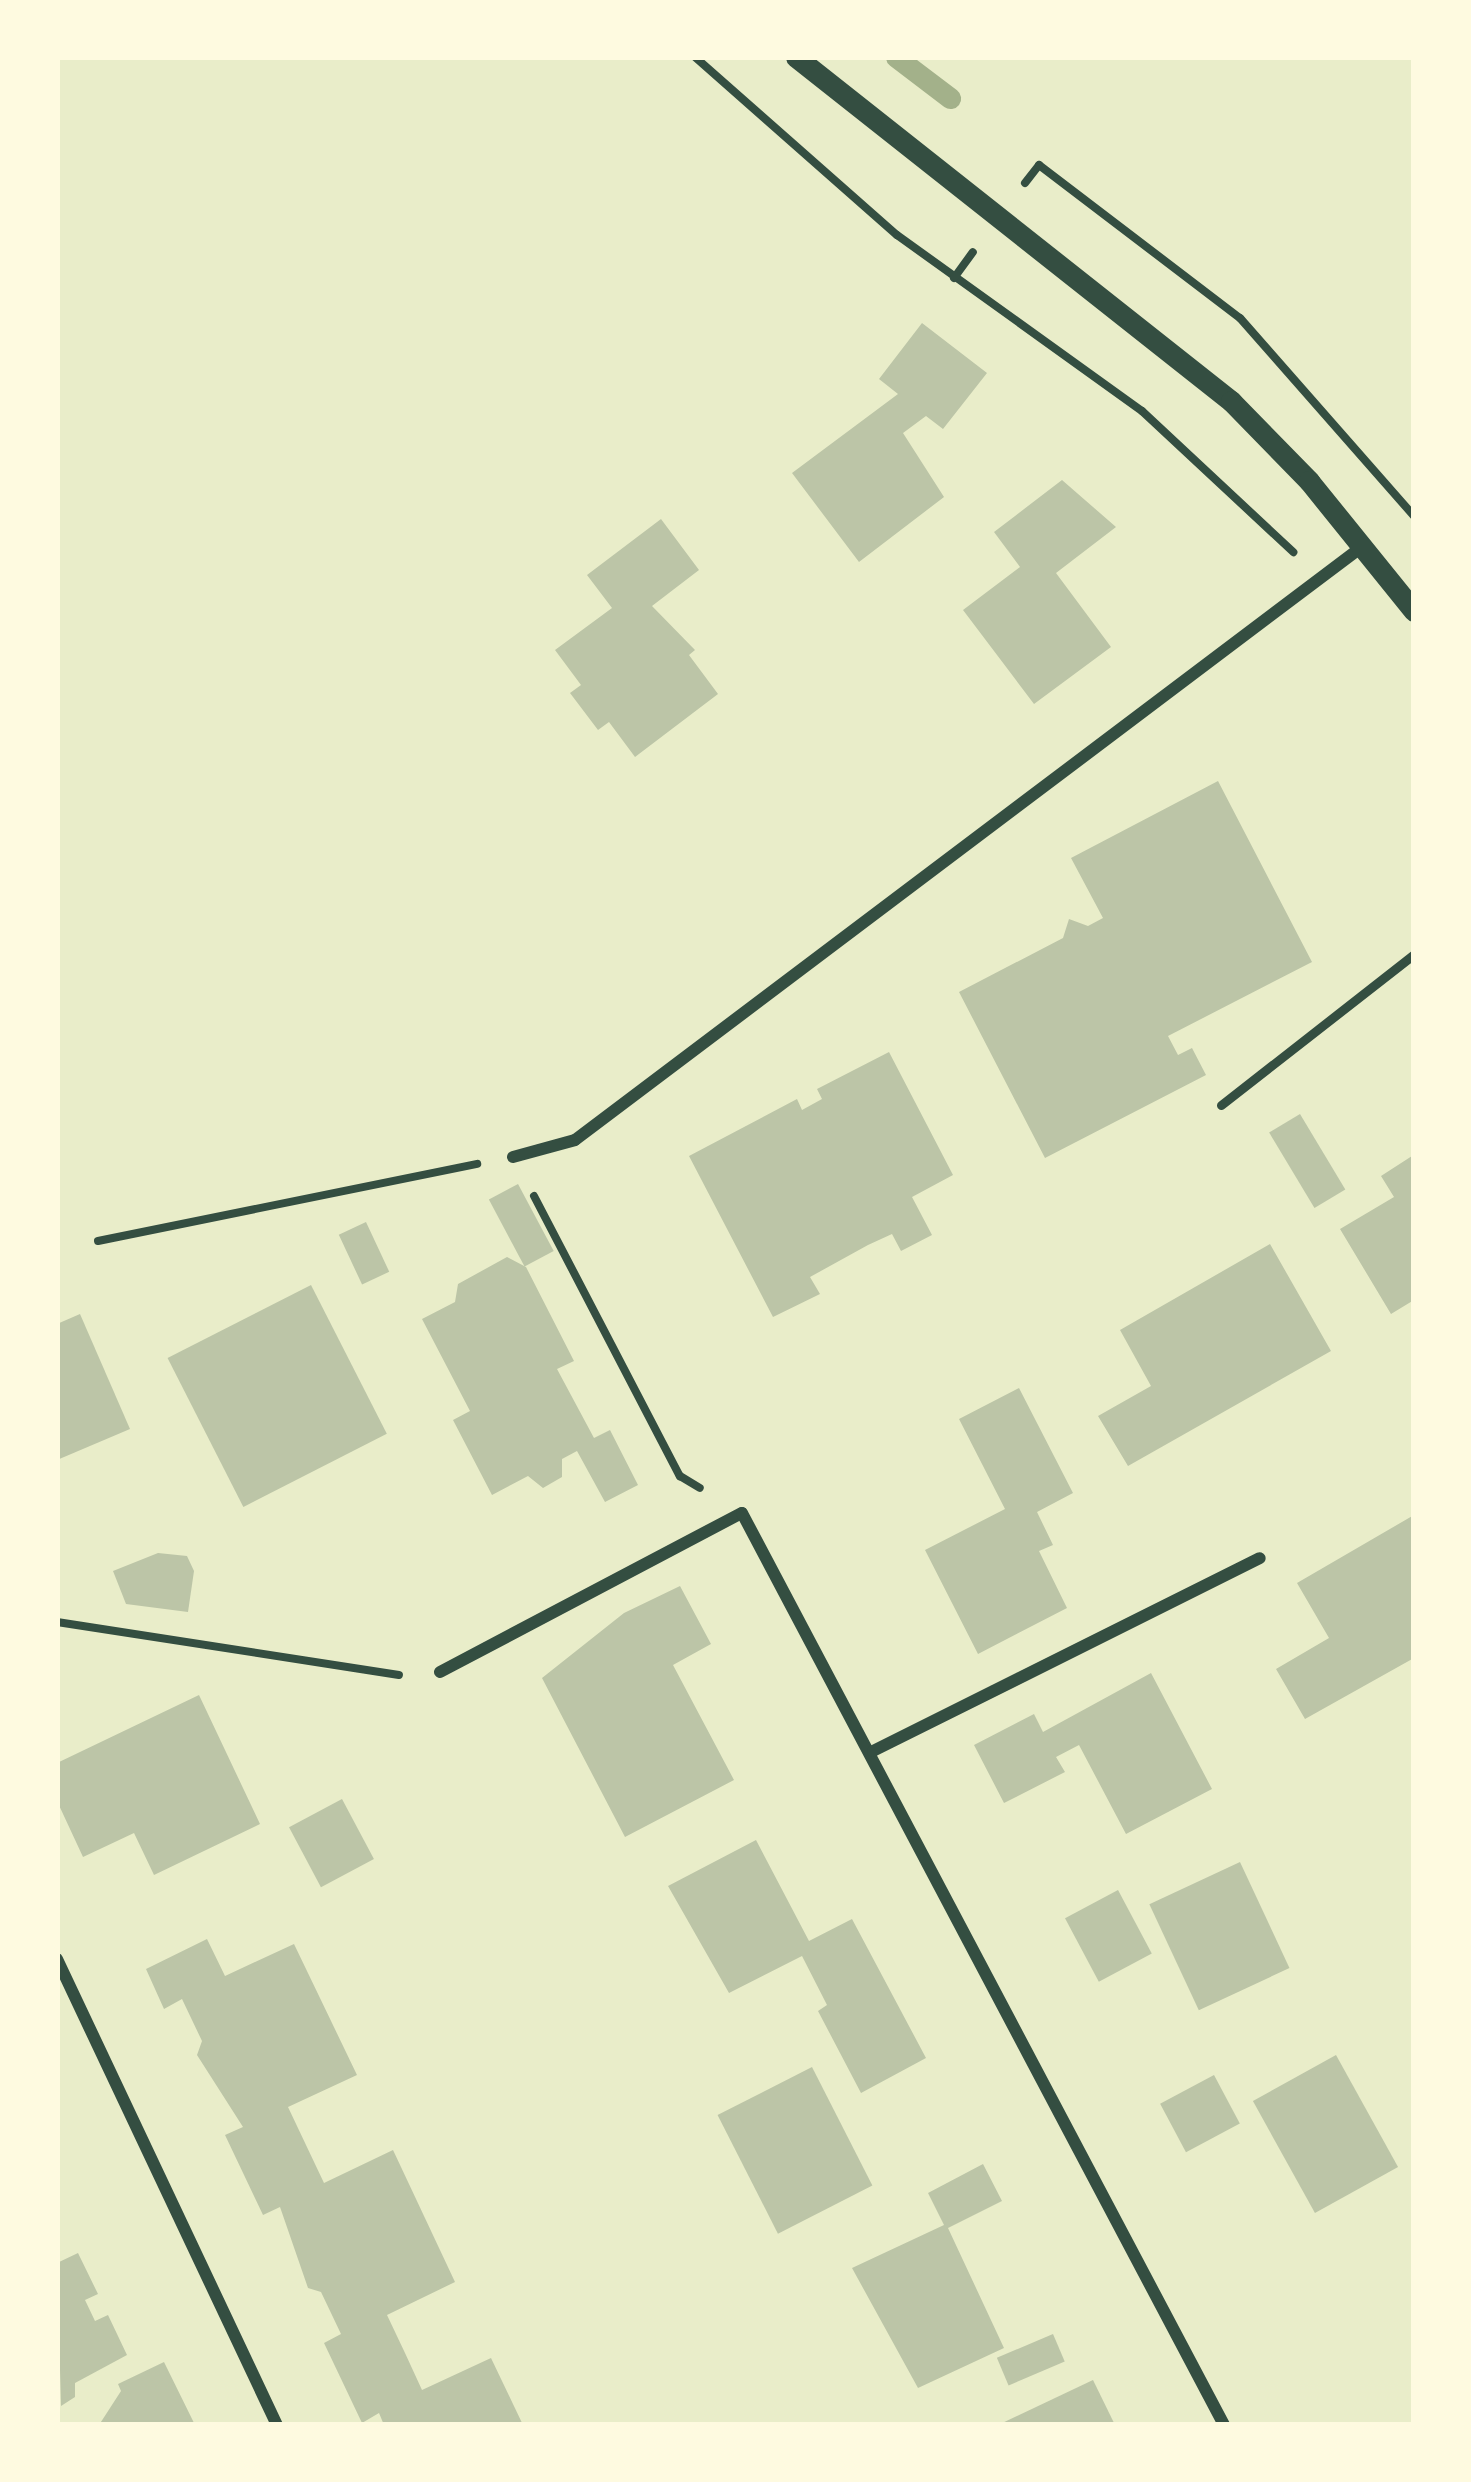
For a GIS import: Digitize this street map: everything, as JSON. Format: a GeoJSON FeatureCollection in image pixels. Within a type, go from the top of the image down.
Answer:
{"type":"FeatureCollection","features":[{"type":"Feature","properties":{"kind":"street"},"geometry":{"type":"LineString","coordinates":[[796,57],[1231,401],[1364,546],[1414,611]]}},
{"type":"Feature","properties":{"kind":"street"},"geometry":{"type":"LineString","coordinates":[[514,1157],[575,1140],[1364,546]]}},
{"type":"Feature","properties":{"kind":"street"},"geometry":{"type":"LineString","coordinates":[[440,1672],[742,1513],[873,1751],[1224,2425]]}},
{"type":"Feature","properties":{"kind":"street"},"geometry":{"type":"LineString","coordinates":[[873,1751],[1260,1558]]}},
{"type":"Feature","properties":{"kind":"street"},"geometry":{"type":"LineString","coordinates":[[57,1959],[277,2425]]}},
{"type":"Feature","properties":{"kind":"lane"},"geometry":{"type":"LineString","coordinates":[[1221,1105],[1414,954]]}},
{"type":"Feature","properties":{"kind":"path"},"geometry":{"type":"LineString","coordinates":[[694,57],[897,235],[1142,411],[1319,578]]}},
{"type":"Feature","properties":{"kind":"path"},"geometry":{"type":"LineString","coordinates":[[1039,165],[1240,318],[1414,516]]}},
{"type":"Feature","properties":{"kind":"path"},"geometry":{"type":"LineString","coordinates":[[98,1240],[514,1157],[680,1476],[742,1513]]}},
{"type":"Feature","properties":{"kind":"path"},"geometry":{"type":"LineString","coordinates":[[57,1622],[422,1679],[440,1672]]}},
{"type":"Feature","properties":{"kind":"building"},"geometry":{"type":"Polygon","coordinates":[[[922,323],[987,373],[943,429],[926,416],[903,433],[944,497],[859,562],[792,473],[898,394],[879,379],[922,323]]]}},
{"type":"Feature","properties":{"kind":"building"},"geometry":{"type":"Polygon","coordinates":[[[1062,480],[1116,527],[1056,573],[1111,647],[1034,704],[963,610],[1020,567],[994,532],[1062,480]]]}},
{"type":"Feature","properties":{"kind":"building"},"geometry":{"type":"Polygon","coordinates":[[[661,519],[699,570],[652,606],[695,650],[689,655],[718,694],[635,757],[609,722],[598,730],[570,693],[581,685],[555,650],[612,608],[587,575],[661,519]]]}},
{"type":"Feature","properties":{"kind":"building"},"geometry":{"type":"Polygon","coordinates":[[[1218,781],[1312,962],[1168,1036],[1178,1055],[1192,1048],[1206,1075],[1045,1158],[959,992],[1063,938],[1069,919],[1088,926],[1103,918],[1071,858],[1218,781]]]}},
{"type":"Feature","properties":{"kind":"building"},"geometry":{"type":"Polygon","coordinates":[[[889,1052],[953,1175],[912,1197],[932,1235],[901,1251],[892,1234],[868,1245],[810,1277],[820,1294],[773,1317],[689,1156],[797,1099],[802,1110],[822,1099],[817,1089],[889,1052]]]}},
{"type":"Feature","properties":{"kind":"building"},"geometry":{"type":"Polygon","coordinates":[[[1300,1114],[1345,1189],[1314,1208],[1269,1133],[1300,1114]]]}},
{"type":"Feature","properties":{"kind":"building"},"geometry":{"type":"Polygon","coordinates":[[[1414,1145],[1414,1300],[1391,1314],[1340,1229],[1394,1197],[1381,1176],[1412,1156],[1414,1145]]]}},
{"type":"Feature","properties":{"kind":"building"},"geometry":{"type":"Polygon","coordinates":[[[518,1184],[554,1251],[525,1267],[489,1199],[518,1184]]]}},
{"type":"Feature","properties":{"kind":"building"},"geometry":{"type":"Polygon","coordinates":[[[366,1222],[389,1272],[362,1285],[339,1235],[366,1222]]]}},
{"type":"Feature","properties":{"kind":"building"},"geometry":{"type":"Polygon","coordinates":[[[1270,1244],[1331,1351],[1128,1466],[1098,1416],[1151,1386],[1120,1330],[1270,1244]]]}},
{"type":"Feature","properties":{"kind":"building"},"geometry":{"type":"Polygon","coordinates":[[[507,1257],[526,1267],[574,1361],[557,1369],[594,1438],[610,1430],[638,1485],[605,1502],[577,1451],[562,1459],[562,1477],[543,1488],[528,1476],[492,1495],[453,1420],[470,1411],[422,1319],[455,1302],[458,1284],[507,1257]]]}},
{"type":"Feature","properties":{"kind":"building"},"geometry":{"type":"Polygon","coordinates":[[[311,1285],[387,1434],[243,1507],[168,1358],[311,1285]]]}},
{"type":"Feature","properties":{"kind":"building"},"geometry":{"type":"Polygon","coordinates":[[[80,1314],[130,1429],[57,1460],[57,1324],[80,1314]]]}},
{"type":"Feature","properties":{"kind":"building"},"geometry":{"type":"Polygon","coordinates":[[[1019,1388],[1073,1493],[1037,1512],[1053,1545],[1039,1551],[1067,1608],[978,1654],[925,1550],[1005,1509],[959,1419],[1019,1388]]]}},
{"type":"Feature","properties":{"kind":"building"},"geometry":{"type":"Polygon","coordinates":[[[1414,1515],[1414,1658],[1305,1719],[1276,1669],[1329,1638],[1297,1583],[1414,1515]]]}},
{"type":"Feature","properties":{"kind":"building"},"geometry":{"type":"Polygon","coordinates":[[[158,1553],[187,1556],[194,1571],[188,1612],[126,1604],[113,1571],[158,1553]]]}},
{"type":"Feature","properties":{"kind":"building"},"geometry":{"type":"Polygon","coordinates":[[[680,1586],[711,1644],[673,1665],[734,1780],[625,1837],[542,1678],[624,1613],[680,1586]]]}},
{"type":"Feature","properties":{"kind":"building"},"geometry":{"type":"Polygon","coordinates":[[[1151,1673],[1212,1789],[1126,1834],[1079,1745],[1056,1757],[1065,1772],[1004,1803],[974,1745],[1034,1714],[1043,1732],[1151,1673]]]}},
{"type":"Feature","properties":{"kind":"building"},"geometry":{"type":"Polygon","coordinates":[[[199,1695],[260,1824],[154,1875],[134,1833],[83,1857],[57,1801],[57,1763],[199,1695]]]}},
{"type":"Feature","properties":{"kind":"building"},"geometry":{"type":"Polygon","coordinates":[[[342,1799],[374,1859],[321,1887],[289,1827],[342,1799]]]}},
{"type":"Feature","properties":{"kind":"building"},"geometry":{"type":"Polygon","coordinates":[[[756,1840],[809,1941],[852,1919],[926,2058],[861,2093],[818,2011],[827,2005],[802,1956],[729,1993],[668,1886],[756,1840]]]}},
{"type":"Feature","properties":{"kind":"building"},"geometry":{"type":"Polygon","coordinates":[[[1240,1862],[1289,1968],[1199,2010],[1149,1904],[1240,1862]]]}},
{"type":"Feature","properties":{"kind":"building"},"geometry":{"type":"Polygon","coordinates":[[[1118,1890],[1152,1954],[1099,1982],[1065,1918],[1118,1890]]]}},
{"type":"Feature","properties":{"kind":"building"},"geometry":{"type":"Polygon","coordinates":[[[207,1939],[225,1976],[294,1944],[357,2075],[288,2107],[324,2183],[393,2150],[455,2282],[387,2315],[422,2390],[491,2358],[523,2425],[384,2425],[379,2413],[362,2423],[324,2343],[341,2334],[321,2292],[308,2288],[280,2207],[263,2215],[225,2135],[243,2127],[197,2055],[202,2041],[182,1999],[164,2009],[146,1969],[207,1939]]]}},
{"type":"Feature","properties":{"kind":"building"},"geometry":{"type":"Polygon","coordinates":[[[1336,2055],[1398,2167],[1315,2213],[1253,2101],[1336,2055]]]}},
{"type":"Feature","properties":{"kind":"building"},"geometry":{"type":"Polygon","coordinates":[[[812,2067],[872,2186],[778,2234],[718,2115],[812,2067]]]}},
{"type":"Feature","properties":{"kind":"building"},"geometry":{"type":"Polygon","coordinates":[[[1214,2075],[1240,2124],[1186,2152],[1160,2104],[1214,2075]]]}},
{"type":"Feature","properties":{"kind":"building"},"geometry":{"type":"Polygon","coordinates":[[[983,2164],[1002,2201],[948,2228],[1004,2348],[918,2388],[852,2268],[944,2225],[928,2193],[983,2164]]]}},
{"type":"Feature","properties":{"kind":"building"},"geometry":{"type":"Polygon","coordinates":[[[78,2253],[98,2294],[85,2300],[95,2321],[108,2315],[127,2355],[75,2383],[75,2397],[61,2406],[57,2263],[78,2253]]]}},
{"type":"Feature","properties":{"kind":"building"},"geometry":{"type":"Polygon","coordinates":[[[1053,2334],[1065,2362],[1009,2385],[997,2358],[1053,2334]]]}},
{"type":"Feature","properties":{"kind":"building"},"geometry":{"type":"Polygon","coordinates":[[[164,2362],[195,2425],[99,2425],[121,2391],[118,2384],[164,2362]]]}},
{"type":"Feature","properties":{"kind":"building"},"geometry":{"type":"Polygon","coordinates":[[[1093,2380],[1115,2425],[998,2425],[1093,2380]]]}},
{"type":"Feature","properties":{"kind":"waterway"},"geometry":{"type":"LineString","coordinates":[[896,57],[950,98]]}}]}
